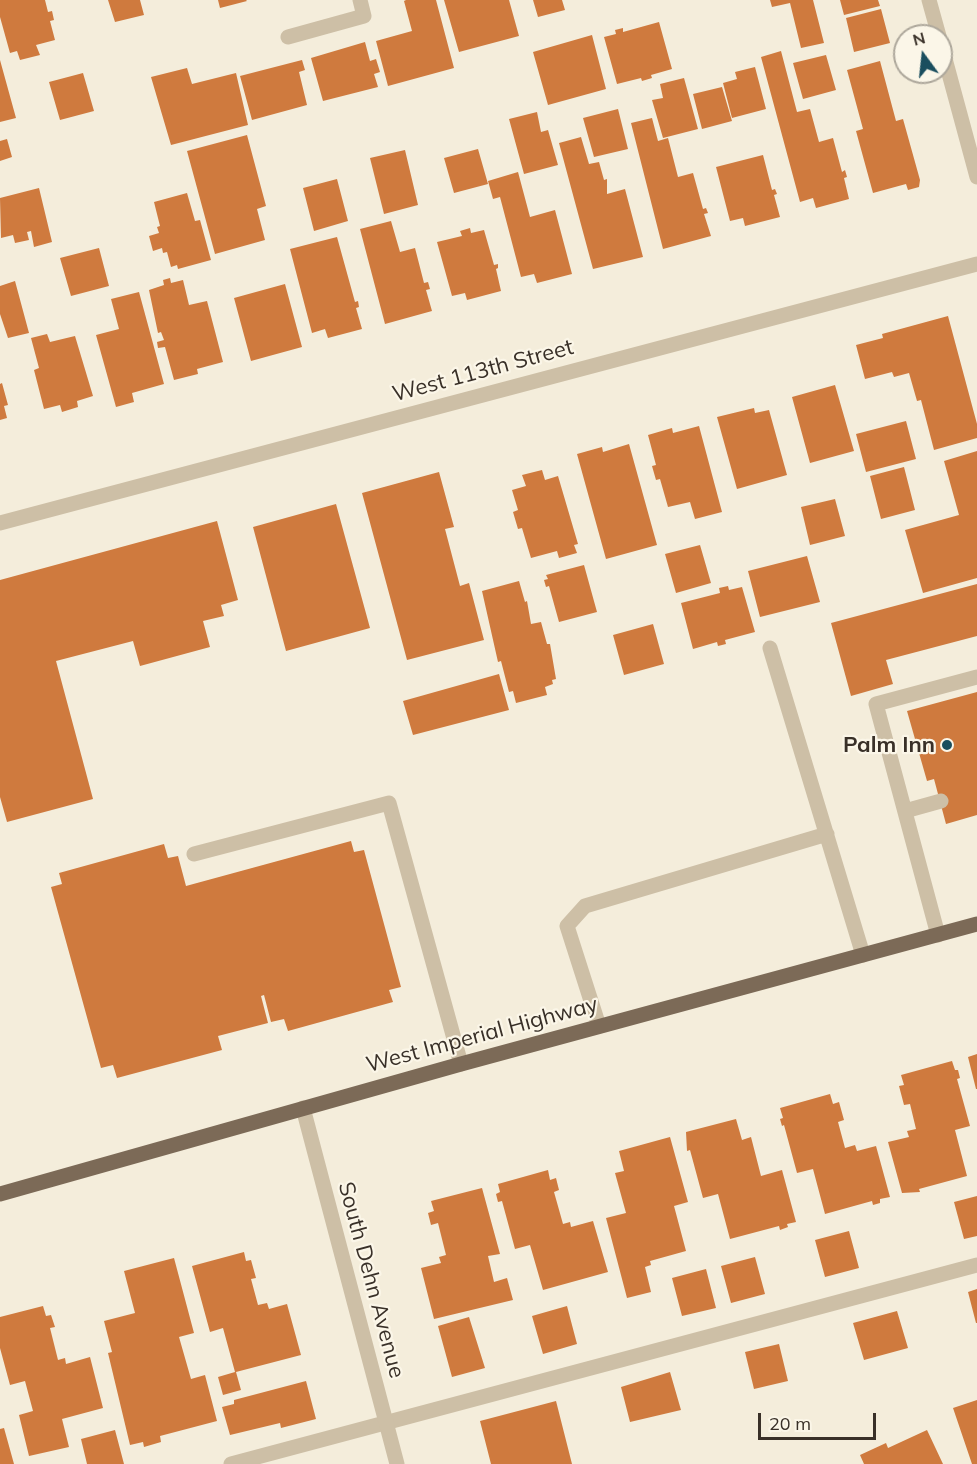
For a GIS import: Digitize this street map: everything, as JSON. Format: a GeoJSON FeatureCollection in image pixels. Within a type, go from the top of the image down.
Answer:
{"type":"FeatureCollection","features":[{"type":"Feature","properties":{"kind":"main road","name":"West Imperial Highway"},"geometry":{"type":"LineString","coordinates":[[0,1194],[461,1064],[977,924]]}},
{"type":"Feature","properties":{"kind":"street"},"geometry":{"type":"LineString","coordinates":[[288,37],[364,16],[360,0]]}},
{"type":"Feature","properties":{"kind":"street"},"geometry":{"type":"LineString","coordinates":[[929,0],[936,24]]}},
{"type":"Feature","properties":{"kind":"street"},"geometry":{"type":"LineString","coordinates":[[952,84],[977,177]]}},
{"type":"Feature","properties":{"kind":"street","name":"West 113th Street"},"geometry":{"type":"LineString","coordinates":[[0,523],[977,264]]}},
{"type":"Feature","properties":{"kind":"street"},"geometry":{"type":"LineString","coordinates":[[770,648],[863,955]]}},
{"type":"Feature","properties":{"kind":"street"},"geometry":{"type":"LineString","coordinates":[[938,935],[876,704],[977,677]]}},
{"type":"Feature","properties":{"kind":"street"},"geometry":{"type":"LineString","coordinates":[[905,811],[941,801]]}},
{"type":"Feature","properties":{"kind":"street"},"geometry":{"type":"LineString","coordinates":[[194,854],[389,803],[461,1064]]}},
{"type":"Feature","properties":{"kind":"street"},"geometry":{"type":"LineString","coordinates":[[599,1026],[567,926],[585,906],[827,834]]}},
{"type":"Feature","properties":{"kind":"street","name":"South Dehn Avenue"},"geometry":{"type":"LineString","coordinates":[[303,1108],[397,1464]]}},
{"type":"Feature","properties":{"kind":"street"},"geometry":{"type":"LineString","coordinates":[[231,1464],[977,1265]]}},
{"type":"Feature","properties":{"kind":"building"},"geometry":{"type":"Polygon","coordinates":[[[0,0],[45,0],[48,12],[52,11],[54,20],[50,21],[55,40],[36,45],[40,55],[20,60],[17,51],[10,53],[0,17],[0,0]]]}},
{"type":"Feature","properties":{"kind":"building"},"geometry":{"type":"Polygon","coordinates":[[[108,0],[140,0],[144,15],[115,22],[108,0]]]}},
{"type":"Feature","properties":{"kind":"building"},"geometry":{"type":"Polygon","coordinates":[[[218,0],[246,0],[247,1],[220,8],[218,0]]]}},
{"type":"Feature","properties":{"kind":"building"},"geometry":{"type":"Polygon","coordinates":[[[436,0],[454,68],[388,86],[376,41],[412,31],[404,1],[436,0]]]}},
{"type":"Feature","properties":{"kind":"building"},"geometry":{"type":"Polygon","coordinates":[[[444,0],[509,0],[519,36],[459,52],[444,0]]]}},
{"type":"Feature","properties":{"kind":"building"},"geometry":{"type":"Polygon","coordinates":[[[533,0],[562,0],[565,10],[538,17],[533,0]]]}},
{"type":"Feature","properties":{"kind":"building"},"geometry":{"type":"Polygon","coordinates":[[[770,0],[813,0],[824,43],[801,48],[790,3],[772,7],[770,0]]]}},
{"type":"Feature","properties":{"kind":"building"},"geometry":{"type":"Polygon","coordinates":[[[840,0],[878,0],[880,6],[844,15],[840,0]]]}},
{"type":"Feature","properties":{"kind":"building"},"geometry":{"type":"Polygon","coordinates":[[[881,9],[890,43],[854,52],[846,18],[881,9]]]}},
{"type":"Feature","properties":{"kind":"building"},"geometry":{"type":"Polygon","coordinates":[[[659,22],[672,69],[651,75],[652,78],[642,81],[641,78],[617,84],[604,37],[616,34],[615,30],[623,28],[623,32],[659,22]]]}},
{"type":"Feature","properties":{"kind":"building"},"geometry":{"type":"Polygon","coordinates":[[[592,35],[606,89],[548,105],[533,52],[592,35]]]}},
{"type":"Feature","properties":{"kind":"building"},"geometry":{"type":"Polygon","coordinates":[[[365,42],[370,61],[376,59],[380,72],[374,74],[378,87],[323,101],[311,58],[365,42]]]}},
{"type":"Feature","properties":{"kind":"building"},"geometry":{"type":"Polygon","coordinates":[[[781,51],[797,112],[810,109],[819,142],[833,138],[842,172],[845,170],[847,177],[844,178],[849,199],[816,208],[813,198],[800,202],[761,57],[781,51]]]}},
{"type":"Feature","properties":{"kind":"building"},"geometry":{"type":"Polygon","coordinates":[[[826,55],[836,90],[803,99],[793,63],[826,55]]]}},
{"type":"Feature","properties":{"kind":"building"},"geometry":{"type":"Polygon","coordinates":[[[0,60],[16,118],[0,122],[0,60]]]}},
{"type":"Feature","properties":{"kind":"building"},"geometry":{"type":"Polygon","coordinates":[[[302,60],[305,70],[299,72],[307,105],[252,120],[240,76],[302,60]]]}},
{"type":"Feature","properties":{"kind":"building"},"geometry":{"type":"Polygon","coordinates":[[[880,61],[896,121],[903,119],[920,180],[919,187],[908,190],[906,184],[873,193],[856,131],[863,129],[847,70],[880,61]]]}},
{"type":"Feature","properties":{"kind":"building"},"geometry":{"type":"Polygon","coordinates":[[[755,67],[766,109],[732,118],[723,83],[737,79],[735,72],[755,67]]]}},
{"type":"Feature","properties":{"kind":"building"},"geometry":{"type":"Polygon","coordinates":[[[187,68],[192,84],[236,73],[248,125],[171,145],[151,77],[187,68]]]}},
{"type":"Feature","properties":{"kind":"building"},"geometry":{"type":"Polygon","coordinates":[[[83,73],[94,111],[60,120],[49,82],[83,73]]]}},
{"type":"Feature","properties":{"kind":"building"},"geometry":{"type":"Polygon","coordinates":[[[684,78],[698,129],[663,138],[652,100],[663,98],[660,84],[684,78]]]}},
{"type":"Feature","properties":{"kind":"building"},"geometry":{"type":"Polygon","coordinates":[[[722,87],[732,121],[702,129],[693,94],[722,87]]]}},
{"type":"Feature","properties":{"kind":"building"},"geometry":{"type":"Polygon","coordinates":[[[618,109],[628,149],[594,157],[583,118],[618,109]]]}},
{"type":"Feature","properties":{"kind":"building"},"geometry":{"type":"Polygon","coordinates":[[[537,112],[541,132],[548,130],[558,165],[524,174],[509,119],[537,112]]]}},
{"type":"Feature","properties":{"kind":"building"},"geometry":{"type":"Polygon","coordinates":[[[652,118],[658,141],[668,138],[678,177],[693,173],[703,209],[706,208],[708,213],[704,214],[711,236],[663,249],[631,123],[652,118]]]}},
{"type":"Feature","properties":{"kind":"building"},"geometry":{"type":"Polygon","coordinates":[[[247,135],[266,206],[257,209],[265,240],[215,254],[187,151],[247,135]]]}},
{"type":"Feature","properties":{"kind":"building"},"geometry":{"type":"Polygon","coordinates":[[[581,137],[589,164],[599,162],[604,180],[607,179],[607,194],[625,189],[643,257],[593,269],[559,143],[581,137]]]}},
{"type":"Feature","properties":{"kind":"building"},"geometry":{"type":"Polygon","coordinates":[[[7,139],[12,157],[0,161],[0,141],[7,139]]]}},
{"type":"Feature","properties":{"kind":"building"},"geometry":{"type":"Polygon","coordinates":[[[478,149],[488,184],[454,193],[444,158],[478,149]]]}},
{"type":"Feature","properties":{"kind":"building"},"geometry":{"type":"Polygon","coordinates":[[[405,150],[418,205],[384,214],[370,158],[405,150]]]}},
{"type":"Feature","properties":{"kind":"building"},"geometry":{"type":"Polygon","coordinates":[[[763,155],[772,190],[775,189],[777,194],[774,195],[780,217],[745,226],[743,218],[730,221],[716,167],[763,155]]]}},
{"type":"Feature","properties":{"kind":"building"},"geometry":{"type":"Polygon","coordinates":[[[518,172],[530,217],[555,210],[572,274],[537,283],[534,274],[521,277],[500,197],[493,199],[488,181],[518,172]]]}},
{"type":"Feature","properties":{"kind":"building"},"geometry":{"type":"Polygon","coordinates":[[[337,179],[348,221],[314,231],[303,188],[337,179]]]}},
{"type":"Feature","properties":{"kind":"building"},"geometry":{"type":"Polygon","coordinates":[[[39,188],[52,242],[34,247],[31,231],[27,232],[29,240],[15,243],[13,235],[1,238],[0,198],[39,188]]]}},
{"type":"Feature","properties":{"kind":"building"},"geometry":{"type":"Polygon","coordinates":[[[187,193],[195,221],[200,220],[211,260],[178,269],[177,265],[171,267],[167,252],[163,253],[162,248],[153,251],[149,236],[159,233],[157,227],[160,226],[154,202],[187,193]]]}},
{"type":"Feature","properties":{"kind":"building"},"geometry":{"type":"Polygon","coordinates":[[[391,221],[400,252],[415,248],[424,283],[428,282],[430,289],[426,290],[432,311],[385,324],[360,229],[391,221]]]}},
{"type":"Feature","properties":{"kind":"building"},"geometry":{"type":"Polygon","coordinates":[[[470,228],[471,233],[484,230],[494,265],[498,264],[496,269],[501,291],[467,300],[465,293],[452,296],[437,242],[462,236],[460,231],[470,228]]]}},
{"type":"Feature","properties":{"kind":"building"},"geometry":{"type":"Polygon","coordinates":[[[337,237],[355,302],[358,301],[359,307],[356,308],[362,329],[328,338],[325,329],[312,333],[290,249],[337,237]]]}},
{"type":"Feature","properties":{"kind":"building"},"geometry":{"type":"Polygon","coordinates":[[[99,248],[109,286],[71,296],[60,258],[99,248]]]}},
{"type":"Feature","properties":{"kind":"building"},"geometry":{"type":"Polygon","coordinates":[[[170,278],[171,283],[183,280],[189,305],[207,301],[223,362],[197,369],[198,374],[174,380],[165,347],[158,348],[157,342],[164,340],[161,332],[158,333],[149,290],[164,285],[163,280],[170,278]]]}},
{"type":"Feature","properties":{"kind":"building"},"geometry":{"type":"Polygon","coordinates":[[[15,281],[29,333],[8,338],[0,314],[0,286],[15,281]]]}},
{"type":"Feature","properties":{"kind":"building"},"geometry":{"type":"Polygon","coordinates":[[[285,284],[302,347],[251,361],[234,298],[285,284]]]}},
{"type":"Feature","properties":{"kind":"building"},"geometry":{"type":"Polygon","coordinates":[[[139,292],[164,384],[132,393],[134,402],[116,407],[96,335],[119,329],[111,299],[139,292]]]}},
{"type":"Feature","properties":{"kind":"building"},"geometry":{"type":"Polygon","coordinates":[[[948,316],[977,424],[977,438],[934,450],[921,400],[917,401],[909,373],[894,377],[892,372],[865,379],[856,345],[883,338],[882,334],[948,316]]]}},
{"type":"Feature","properties":{"kind":"building"},"geometry":{"type":"Polygon","coordinates":[[[47,334],[50,342],[75,336],[93,396],[77,401],[78,407],[62,412],[60,405],[44,409],[34,370],[39,368],[31,338],[47,334]]]}},
{"type":"Feature","properties":{"kind":"building"},"geometry":{"type":"Polygon","coordinates":[[[2,383],[8,405],[4,406],[7,418],[0,420],[0,384],[2,383]]]}},
{"type":"Feature","properties":{"kind":"building"},"geometry":{"type":"Polygon","coordinates":[[[835,385],[854,451],[810,463],[792,397],[835,385]]]}},
{"type":"Feature","properties":{"kind":"building"},"geometry":{"type":"Polygon","coordinates":[[[754,408],[755,413],[769,410],[787,475],[737,489],[717,417],[754,408]]]}},
{"type":"Feature","properties":{"kind":"building"},"geometry":{"type":"Polygon","coordinates":[[[906,421],[916,459],[866,472],[856,434],[906,421]]]}},
{"type":"Feature","properties":{"kind":"building"},"geometry":{"type":"Polygon","coordinates":[[[699,426],[722,512],[695,519],[690,502],[668,507],[660,479],[656,480],[652,466],[656,465],[648,435],[672,428],[673,433],[699,426]]]}},
{"type":"Feature","properties":{"kind":"building"},"geometry":{"type":"Polygon","coordinates":[[[629,444],[657,545],[606,559],[577,454],[602,447],[603,452],[629,444]]]}},
{"type":"Feature","properties":{"kind":"building"},"geometry":{"type":"Polygon","coordinates":[[[977,451],[977,578],[923,593],[905,530],[959,515],[944,461],[977,451]]]}},
{"type":"Feature","properties":{"kind":"building"},"geometry":{"type":"Polygon","coordinates":[[[904,467],[915,510],[881,519],[870,476],[904,467]]]}},
{"type":"Feature","properties":{"kind":"building"},"geometry":{"type":"Polygon","coordinates":[[[542,470],[545,480],[558,476],[578,544],[574,545],[577,553],[559,558],[557,551],[531,558],[522,528],[518,529],[513,512],[518,510],[512,490],[526,486],[522,475],[542,470]]]}},
{"type":"Feature","properties":{"kind":"building"},"geometry":{"type":"Polygon","coordinates":[[[439,472],[454,527],[445,529],[460,586],[469,583],[484,640],[407,660],[362,493],[439,472]]]}},
{"type":"Feature","properties":{"kind":"building"},"geometry":{"type":"Polygon","coordinates":[[[835,499],[845,536],[810,545],[801,507],[835,499]]]}},
{"type":"Feature","properties":{"kind":"building"},"geometry":{"type":"Polygon","coordinates":[[[336,504],[370,628],[286,651],[253,527],[336,504]]]}},
{"type":"Feature","properties":{"kind":"building"},"geometry":{"type":"Polygon","coordinates":[[[217,521],[238,600],[221,605],[224,616],[203,621],[210,647],[140,666],[133,641],[56,661],[93,799],[7,822],[0,797],[0,580],[217,521]]]}},
{"type":"Feature","properties":{"kind":"building"},"geometry":{"type":"Polygon","coordinates":[[[700,545],[711,583],[676,593],[665,554],[700,545]]]}},
{"type":"Feature","properties":{"kind":"building"},"geometry":{"type":"Polygon","coordinates":[[[807,556],[820,602],[760,617],[748,571],[807,556]]]}},
{"type":"Feature","properties":{"kind":"building"},"geometry":{"type":"Polygon","coordinates":[[[584,565],[597,612],[559,622],[549,586],[546,587],[544,580],[548,579],[546,575],[584,565]]]}},
{"type":"Feature","properties":{"kind":"building"},"geometry":{"type":"Polygon","coordinates":[[[519,581],[525,602],[527,601],[531,624],[541,622],[547,644],[550,644],[556,679],[552,680],[553,684],[545,687],[547,695],[516,703],[513,691],[509,692],[501,661],[498,662],[482,591],[519,581]]]}},
{"type":"Feature","properties":{"kind":"building"},"geometry":{"type":"Polygon","coordinates":[[[977,584],[977,636],[886,660],[893,684],[851,696],[831,623],[977,584]]]}},
{"type":"Feature","properties":{"kind":"building"},"geometry":{"type":"Polygon","coordinates":[[[728,586],[729,590],[742,587],[755,632],[725,640],[726,644],[718,646],[717,642],[693,649],[681,603],[720,593],[719,588],[728,586]]]}},
{"type":"Feature","properties":{"kind":"building"},"geometry":{"type":"Polygon","coordinates":[[[653,624],[664,664],[624,675],[613,635],[653,624]]]}},
{"type":"Feature","properties":{"kind":"building"},"geometry":{"type":"Polygon","coordinates":[[[499,674],[509,710],[413,735],[403,701],[499,674]]]}},
{"type":"Feature","properties":{"kind":"building","name":"Palm Inn"},"geometry":{"type":"Polygon","coordinates":[[[977,692],[977,815],[946,824],[934,779],[927,781],[907,711],[977,692]]]}},
{"type":"Feature","properties":{"kind":"building"},"geometry":{"type":"Polygon","coordinates":[[[351,841],[354,852],[364,850],[401,987],[389,990],[393,1002],[288,1031],[284,1019],[271,1022],[264,995],[261,996],[268,1023],[218,1036],[222,1050],[117,1078],[113,1065],[101,1068],[51,887],[62,884],[59,873],[164,844],[168,858],[178,856],[186,886],[351,841]]]}},
{"type":"Feature","properties":{"kind":"building"},"geometry":{"type":"Polygon","coordinates":[[[977,1054],[977,1089],[976,1089],[968,1057],[977,1054]]]}},
{"type":"Feature","properties":{"kind":"building"},"geometry":{"type":"Polygon","coordinates":[[[952,1061],[955,1070],[958,1070],[960,1078],[957,1079],[970,1126],[955,1130],[967,1176],[919,1189],[920,1192],[902,1193],[888,1142],[909,1137],[907,1131],[916,1129],[910,1104],[904,1105],[899,1086],[904,1085],[901,1075],[952,1061]]]}},
{"type":"Feature","properties":{"kind":"building"},"geometry":{"type":"Polygon","coordinates":[[[830,1094],[833,1104],[839,1102],[844,1120],[838,1122],[845,1148],[855,1145],[857,1151],[876,1146],[890,1197],[880,1199],[880,1203],[873,1205],[872,1201],[825,1214],[813,1169],[797,1173],[784,1125],[782,1126],[780,1119],[783,1118],[780,1108],[830,1094]]]}},
{"type":"Feature","properties":{"kind":"building"},"geometry":{"type":"Polygon","coordinates":[[[736,1119],[742,1140],[751,1137],[761,1176],[782,1170],[796,1222],[787,1224],[788,1227],[780,1230],[779,1226],[730,1239],[718,1194],[703,1198],[690,1150],[687,1151],[686,1132],[736,1119]]]}},
{"type":"Feature","properties":{"kind":"building"},"geometry":{"type":"Polygon","coordinates":[[[670,1137],[688,1202],[674,1206],[686,1251],[650,1261],[651,1265],[645,1267],[651,1292],[627,1298],[606,1218],[626,1213],[615,1173],[624,1171],[619,1151],[670,1137]]]}},
{"type":"Feature","properties":{"kind":"building"},"geometry":{"type":"Polygon","coordinates":[[[548,1170],[550,1180],[556,1178],[559,1190],[554,1192],[563,1224],[570,1222],[571,1227],[593,1221],[608,1272],[543,1290],[530,1245],[515,1249],[502,1201],[498,1202],[496,1194],[500,1192],[498,1184],[548,1170]]]}},
{"type":"Feature","properties":{"kind":"building"},"geometry":{"type":"Polygon","coordinates":[[[482,1188],[500,1254],[488,1256],[494,1282],[507,1278],[513,1300],[434,1319],[421,1268],[441,1263],[439,1257],[446,1255],[438,1223],[431,1225],[428,1213],[434,1211],[431,1201],[482,1188]]]}},
{"type":"Feature","properties":{"kind":"building"},"geometry":{"type":"Polygon","coordinates":[[[977,1196],[977,1236],[964,1239],[954,1202],[977,1196]]]}},
{"type":"Feature","properties":{"kind":"building"},"geometry":{"type":"Polygon","coordinates":[[[849,1231],[859,1268],[825,1277],[815,1240],[849,1231]]]}},
{"type":"Feature","properties":{"kind":"building"},"geometry":{"type":"Polygon","coordinates":[[[244,1252],[246,1261],[251,1260],[256,1278],[251,1279],[258,1305],[267,1303],[269,1309],[287,1304],[301,1355],[236,1372],[241,1390],[223,1395],[218,1377],[235,1372],[223,1328],[210,1332],[192,1266],[244,1252]]]}},
{"type":"Feature","properties":{"kind":"building"},"geometry":{"type":"Polygon","coordinates":[[[755,1257],[765,1294],[731,1303],[721,1266],[755,1257]]]}},
{"type":"Feature","properties":{"kind":"building"},"geometry":{"type":"Polygon","coordinates":[[[174,1258],[194,1333],[179,1337],[191,1379],[205,1375],[217,1421],[160,1436],[161,1442],[144,1447],[143,1442],[130,1445],[108,1353],[112,1352],[104,1321],[135,1313],[124,1271],[174,1258]]]}},
{"type":"Feature","properties":{"kind":"building"},"geometry":{"type":"Polygon","coordinates":[[[706,1269],[716,1308],[682,1316],[672,1278],[706,1269]]]}},
{"type":"Feature","properties":{"kind":"building"},"geometry":{"type":"Polygon","coordinates":[[[977,1289],[977,1323],[976,1323],[968,1292],[977,1289]]]}},
{"type":"Feature","properties":{"kind":"building"},"geometry":{"type":"Polygon","coordinates":[[[43,1306],[46,1316],[51,1315],[55,1327],[50,1328],[58,1360],[65,1358],[66,1364],[90,1357],[103,1408],[62,1419],[69,1447],[29,1456],[19,1415],[33,1411],[25,1381],[10,1385],[0,1348],[0,1317],[43,1306]]]}},
{"type":"Feature","properties":{"kind":"building"},"geometry":{"type":"Polygon","coordinates":[[[567,1306],[577,1344],[543,1354],[532,1316],[567,1306]]]}},
{"type":"Feature","properties":{"kind":"building"},"geometry":{"type":"Polygon","coordinates":[[[897,1311],[908,1348],[864,1360],[853,1323],[897,1311]]]}},
{"type":"Feature","properties":{"kind":"building"},"geometry":{"type":"Polygon","coordinates":[[[469,1317],[485,1368],[452,1377],[438,1326],[469,1317]]]}},
{"type":"Feature","properties":{"kind":"building"},"geometry":{"type":"Polygon","coordinates":[[[779,1344],[788,1381],[754,1389],[745,1352],[779,1344]]]}},
{"type":"Feature","properties":{"kind":"building"},"geometry":{"type":"Polygon","coordinates":[[[670,1372],[681,1410],[630,1422],[621,1387],[670,1372]]]}},
{"type":"Feature","properties":{"kind":"building"},"geometry":{"type":"Polygon","coordinates":[[[306,1381],[316,1419],[281,1428],[280,1423],[230,1435],[222,1407],[234,1404],[234,1400],[306,1381]]]}},
{"type":"Feature","properties":{"kind":"building"},"geometry":{"type":"Polygon","coordinates":[[[977,1400],[977,1464],[972,1464],[953,1408],[977,1400]]]}},
{"type":"Feature","properties":{"kind":"building"},"geometry":{"type":"Polygon","coordinates":[[[556,1401],[572,1464],[491,1464],[480,1421],[556,1401]]]}},
{"type":"Feature","properties":{"kind":"building"},"geometry":{"type":"Polygon","coordinates":[[[4,1428],[14,1464],[0,1464],[0,1429],[4,1428]]]}},
{"type":"Feature","properties":{"kind":"building"},"geometry":{"type":"Polygon","coordinates":[[[115,1430],[124,1464],[87,1464],[81,1439],[115,1430]]]}},
{"type":"Feature","properties":{"kind":"building"},"geometry":{"type":"Polygon","coordinates":[[[927,1430],[943,1464],[864,1464],[860,1455],[886,1443],[888,1448],[927,1430]]]}},
{"type":"Feature","properties":{"kind":"place","name":"Palm Inn"},"geometry":{"type":"Point","coordinates":[947,745]}}]}
